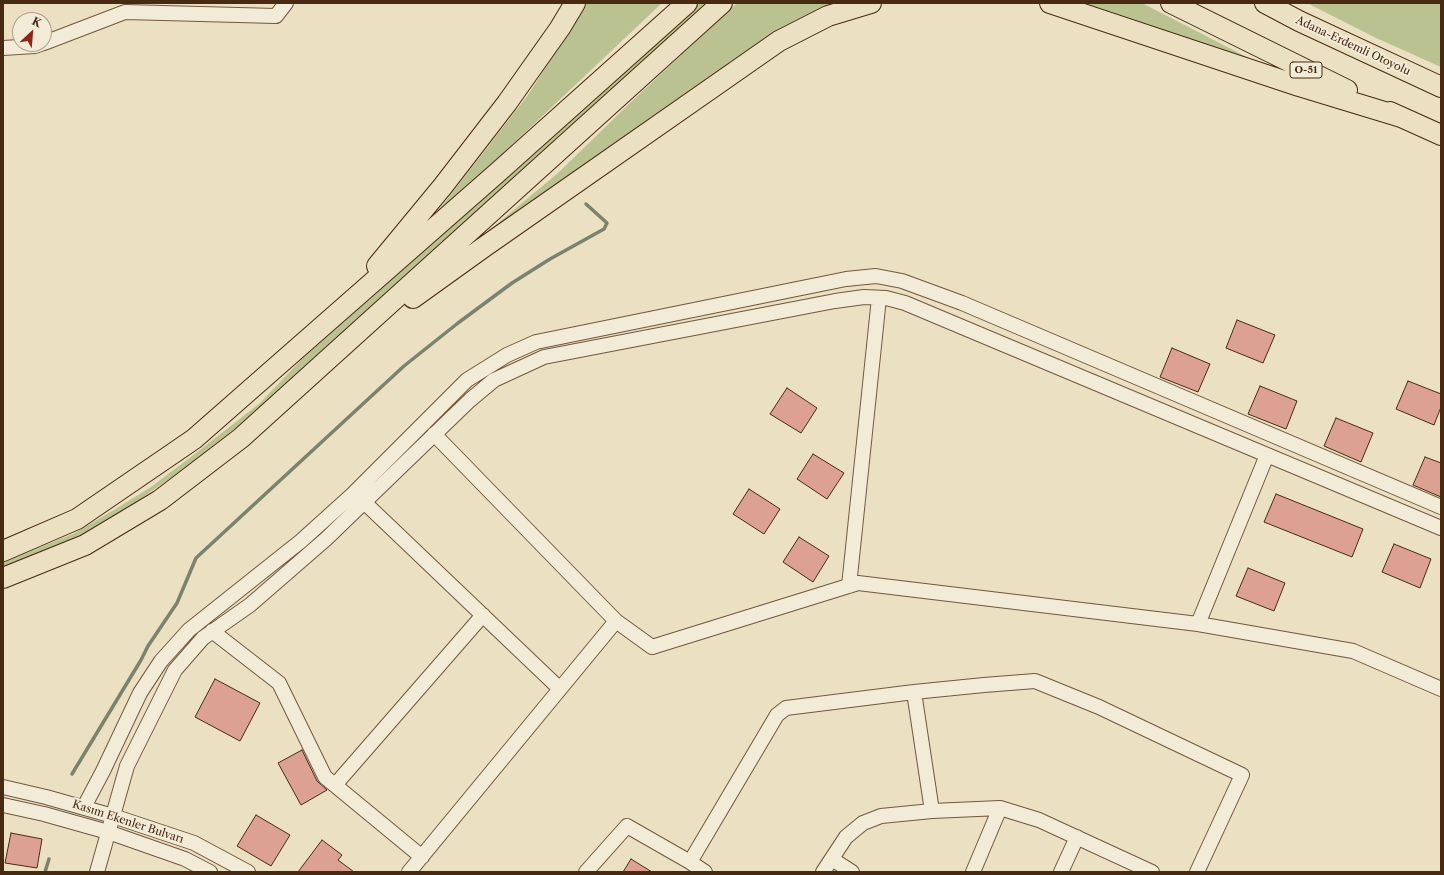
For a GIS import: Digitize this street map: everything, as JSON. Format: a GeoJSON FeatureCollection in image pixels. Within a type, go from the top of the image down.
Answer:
{"type":"FeatureCollection","features":[{"type":"Feature","properties":{"kind":"highway"},"geometry":{"type":"LineString","coordinates":[[306,342],[374,270],[443,186],[507,103],[560,28],[575,3]]}},
{"type":"Feature","properties":{"kind":"highway"},"geometry":{"type":"LineString","coordinates":[[3,550],[77,519],[194,439],[503,168],[687,3]]}},
{"type":"Feature","properties":{"kind":"highway"},"geometry":{"type":"LineString","coordinates":[[3,578],[84,545],[160,500],[241,438],[722,3]]}},
{"type":"Feature","properties":{"kind":"highway"},"geometry":{"type":"LineString","coordinates":[[344,346],[779,40],[828,16],[871,3]]}},
{"type":"Feature","properties":{"kind":"highway"},"geometry":{"type":"LineString","coordinates":[[1050,3],[1299,86],[1401,117]]}},
{"type":"Feature","properties":{"kind":"highway","name":"O-51"},"geometry":{"type":"LineString","coordinates":[[1171,3],[1401,117],[1441,135]]}},
{"type":"Feature","properties":{"kind":"highway","name":"Adana-Erdemli Otoyolu"},"geometry":{"type":"LineString","coordinates":[[1265,3],[1299,21],[1441,87]]}},
{"type":"Feature","properties":{"kind":"street"},"geometry":{"type":"LineString","coordinates":[[52,40],[125,12],[276,16],[286,3]]}},
{"type":"Feature","properties":{"kind":"street"},"geometry":{"type":"LineString","coordinates":[[84,807],[140,693],[161,661],[189,630],[307,536],[352,495],[466,380],[507,355],[536,342],[846,279],[876,276],[902,281],[962,303],[1441,507]]}},
{"type":"Feature","properties":{"kind":"street"},"geometry":{"type":"LineString","coordinates":[[97,872],[127,766],[175,670],[203,638],[250,605],[326,538],[470,400],[494,380],[544,357],[835,301],[864,297],[886,298],[905,303],[1441,528]]}},
{"type":"Feature","properties":{"kind":"street"},"geometry":{"type":"LineString","coordinates":[[849,586],[879,298]]}},
{"type":"Feature","properties":{"kind":"street"},"geometry":{"type":"LineString","coordinates":[[434,434],[616,621],[652,646],[858,583],[1198,624],[1353,651],[1441,689]]}},
{"type":"Feature","properties":{"kind":"street"},"geometry":{"type":"LineString","coordinates":[[1198,624],[1267,455]]}},
{"type":"Feature","properties":{"kind":"street"},"geometry":{"type":"LineString","coordinates":[[364,502],[560,689]]}},
{"type":"Feature","properties":{"kind":"street"},"geometry":{"type":"LineString","coordinates":[[335,785],[483,615]]}},
{"type":"Feature","properties":{"kind":"street"},"geometry":{"type":"LineString","coordinates":[[409,872],[616,621]]}},
{"type":"Feature","properties":{"kind":"street"},"geometry":{"type":"LineString","coordinates":[[212,631],[279,683],[324,777],[422,857]]}},
{"type":"Feature","properties":{"kind":"street"},"geometry":{"type":"LineString","coordinates":[[690,862],[777,715],[786,708],[914,692],[1035,681],[1098,707],[1242,775],[1197,872]]}},
{"type":"Feature","properties":{"kind":"street"},"geometry":{"type":"LineString","coordinates":[[914,692],[932,811]]}},
{"type":"Feature","properties":{"kind":"street","name":"Kasım Ekenler Bulvarı"},"geometry":{"type":"LineString","coordinates":[[3,787],[84,807],[194,844],[248,872]]}},
{"type":"Feature","properties":{"kind":"street","name":"Kasım Ekenler Bulvarı"},"geometry":{"type":"LineString","coordinates":[[3,805],[44,814],[108,832],[185,859],[210,872]]}},
{"type":"Feature","properties":{"kind":"street"},"geometry":{"type":"LineString","coordinates":[[973,872],[1000,808]]}},
{"type":"Feature","properties":{"kind":"street"},"geometry":{"type":"LineString","coordinates":[[823,872],[846,836],[863,823],[881,816],[932,811],[1000,808],[1039,820],[1152,872]]}},
{"type":"Feature","properties":{"kind":"street"},"geometry":{"type":"LineString","coordinates":[[586,872],[627,826],[705,872]]}},
{"type":"Feature","properties":{"kind":"street"},"geometry":{"type":"LineString","coordinates":[[1061,872],[1077,837]]}},
{"type":"Feature","properties":{"kind":"street"},"geometry":{"type":"LineString","coordinates":[[832,859],[852,872]]}},
{"type":"Feature","properties":{"kind":"green space"},"geometry":{"type":"Polygon","coordinates":[[[587,3],[662,3],[428,224],[528,95],[587,3]]]}},
{"type":"Feature","properties":{"kind":"green space"},"geometry":{"type":"Polygon","coordinates":[[[698,3],[709,3],[267,402],[233,430],[183,469],[119,514],[91,531],[71,541],[3,568],[3,560],[28,552],[73,534],[151,487],[260,403],[302,359],[530,157],[650,49],[698,3]]]}},
{"type":"Feature","properties":{"kind":"green space"},"geometry":{"type":"Polygon","coordinates":[[[737,3],[840,3],[485,234],[558,173],[631,102],[737,3]]]}},
{"type":"Feature","properties":{"kind":"green space"},"geometry":{"type":"Polygon","coordinates":[[[1073,3],[1142,3],[1268,68],[1073,3]]]}},
{"type":"Feature","properties":{"kind":"green space"},"geometry":{"type":"Polygon","coordinates":[[[1307,3],[1441,3],[1441,67],[1374,37],[1307,3]]]}},
{"type":"Feature","properties":{"kind":"building"},"geometry":{"type":"Polygon","coordinates":[[[1237,320],[1275,335],[1263,363],[1226,348],[1237,320]]]}},
{"type":"Feature","properties":{"kind":"building"},"geometry":{"type":"Polygon","coordinates":[[[1172,348],[1210,364],[1198,392],[1160,377],[1172,348]]]}},
{"type":"Feature","properties":{"kind":"building"},"geometry":{"type":"Polygon","coordinates":[[[1408,381],[1441,394],[1441,407],[1434,425],[1396,409],[1408,381]]]}},
{"type":"Feature","properties":{"kind":"building"},"geometry":{"type":"Polygon","coordinates":[[[1260,386],[1297,401],[1286,429],[1248,414],[1260,386]]]}},
{"type":"Feature","properties":{"kind":"building"},"geometry":{"type":"Polygon","coordinates":[[[787,388],[817,408],[801,433],[770,414],[787,388]]]}},
{"type":"Feature","properties":{"kind":"building"},"geometry":{"type":"Polygon","coordinates":[[[1336,418],[1373,433],[1361,462],[1324,446],[1336,418]]]}},
{"type":"Feature","properties":{"kind":"building"},"geometry":{"type":"Polygon","coordinates":[[[813,454],[844,473],[827,499],[797,479],[813,454]]]}},
{"type":"Feature","properties":{"kind":"building"},"geometry":{"type":"Polygon","coordinates":[[[1425,457],[1441,463],[1441,497],[1413,485],[1425,457]]]}},
{"type":"Feature","properties":{"kind":"building"},"geometry":{"type":"Polygon","coordinates":[[[749,489],[780,509],[764,534],[733,514],[749,489]]]}},
{"type":"Feature","properties":{"kind":"building"},"geometry":{"type":"Polygon","coordinates":[[[1276,494],[1363,529],[1352,557],[1264,522],[1276,494]]]}},
{"type":"Feature","properties":{"kind":"building"},"geometry":{"type":"Polygon","coordinates":[[[799,537],[829,556],[813,582],[783,562],[799,537]]]}},
{"type":"Feature","properties":{"kind":"building"},"geometry":{"type":"Polygon","coordinates":[[[1394,544],[1431,559],[1420,588],[1382,572],[1394,544]]]}},
{"type":"Feature","properties":{"kind":"building"},"geometry":{"type":"Polygon","coordinates":[[[1248,568],[1285,583],[1274,611],[1236,596],[1248,568]]]}},
{"type":"Feature","properties":{"kind":"building"},"geometry":{"type":"Polygon","coordinates":[[[215,679],[260,703],[240,741],[195,717],[215,679]]]}},
{"type":"Feature","properties":{"kind":"building"},"geometry":{"type":"Polygon","coordinates":[[[302,750],[317,781],[327,790],[301,805],[278,763],[302,750]]]}},
{"type":"Feature","properties":{"kind":"building"},"geometry":{"type":"Polygon","coordinates":[[[256,815],[290,835],[271,866],[237,846],[256,815]]]}},
{"type":"Feature","properties":{"kind":"building"},"geometry":{"type":"Polygon","coordinates":[[[11,833],[42,839],[37,868],[5,863],[11,833]]]}},
{"type":"Feature","properties":{"kind":"building"},"geometry":{"type":"Polygon","coordinates":[[[322,840],[342,855],[338,860],[354,872],[298,872],[322,840]]]}},
{"type":"Feature","properties":{"kind":"building"},"geometry":{"type":"Polygon","coordinates":[[[631,859],[652,872],[623,872],[631,859]]]}},
{"type":"Feature","properties":{"kind":"waterway"},"geometry":{"type":"LineString","coordinates":[[72,774],[148,646],[177,603],[196,558],[404,366],[512,283],[550,259],[604,229],[607,223],[586,204]]}},
{"type":"Feature","properties":{"kind":"waterway"},"geometry":{"type":"LineString","coordinates":[[45,872],[49,859]]}}]}
